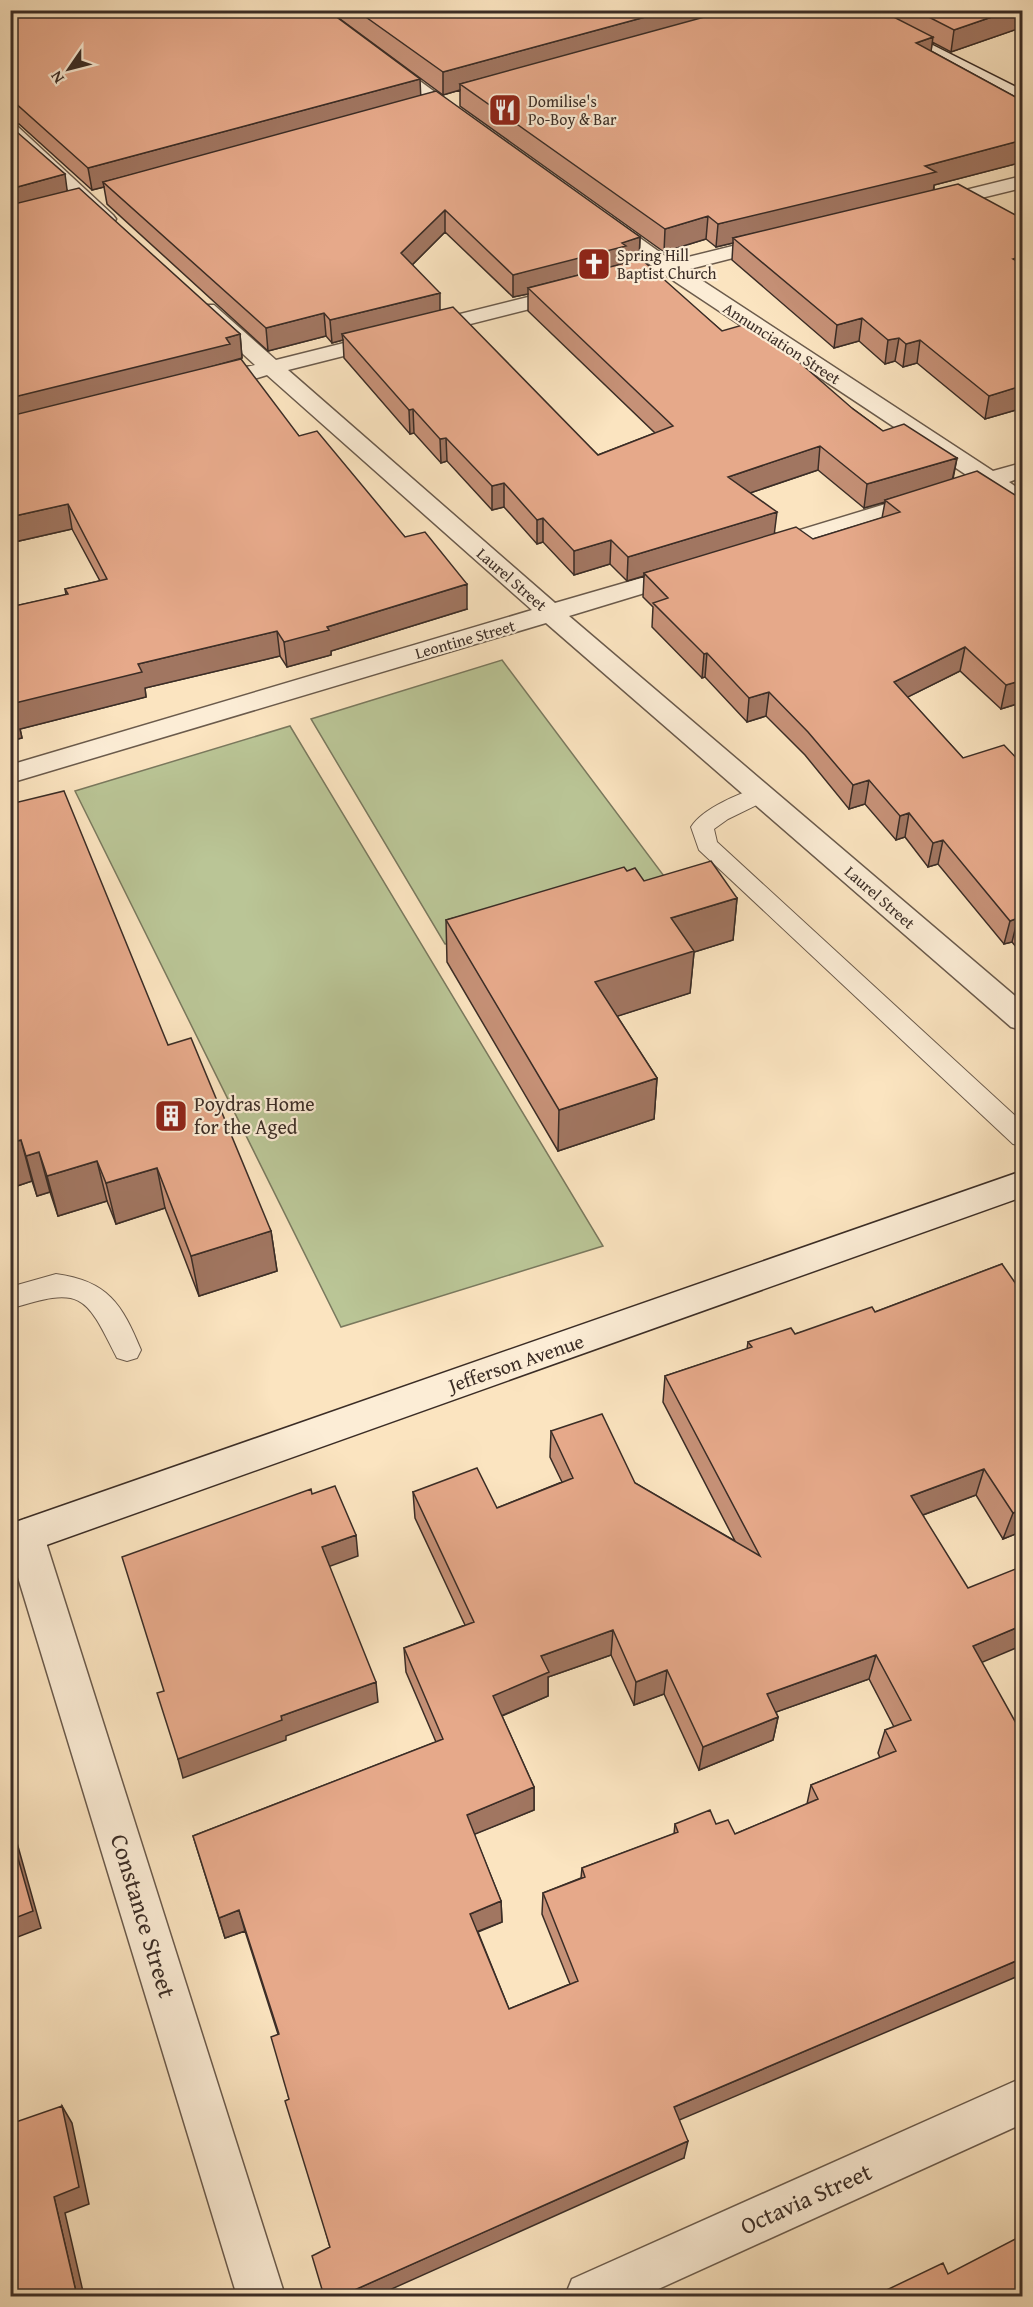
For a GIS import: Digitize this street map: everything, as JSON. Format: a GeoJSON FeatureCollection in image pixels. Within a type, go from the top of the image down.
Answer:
{"type":"FeatureCollection","features":[{"type":"Feature","properties":{"kind":"street"},"geometry":{"type":"LineString","coordinates":[[311,10],[478,131]]}},
{"type":"Feature","properties":{"kind":"street"},"geometry":{"type":"LineString","coordinates":[[848,10],[1023,97]]}},
{"type":"Feature","properties":{"kind":"street"},"geometry":{"type":"LineString","coordinates":[[418,110],[463,98]]}},
{"type":"Feature","properties":{"kind":"street"},"geometry":{"type":"LineString","coordinates":[[10,130],[120,232]]}},
{"type":"Feature","properties":{"kind":"street"},"geometry":{"type":"LineString","coordinates":[[916,207],[1023,182]]}},
{"type":"Feature","properties":{"kind":"street","name":"Annunciation Street"},"geometry":{"type":"LineString","coordinates":[[591,213],[666,267],[1023,501]]}},
{"type":"Feature","properties":{"kind":"street"},"geometry":{"type":"LineString","coordinates":[[236,376],[803,234]]}},
{"type":"Feature","properties":{"kind":"street","name":"Laurel Street"},"geometry":{"type":"LineString","coordinates":[[191,296],[270,368],[552,614],[1023,1019]]}},
{"type":"Feature","properties":{"kind":"street"},"geometry":{"type":"LineString","coordinates":[[743,555],[1023,470]]}},
{"type":"Feature","properties":{"kind":"street","name":"Leontine Street"},"geometry":{"type":"LineString","coordinates":[[10,774],[709,566]]}},
{"type":"Feature","properties":{"kind":"street","name":"Jefferson Avenue"},"geometry":{"type":"LineString","coordinates":[[18,1539],[1023,1184]]}},
{"type":"Feature","properties":{"kind":"street","name":"Constance Street"},"geometry":{"type":"LineString","coordinates":[[18,1539],[261,2296]]}},
{"type":"Feature","properties":{"kind":"street","name":"Octavia Street"},"geometry":{"type":"LineString","coordinates":[[589,2296],[1023,2101]]}},
{"type":"Feature","properties":{"kind":"lane"},"geometry":{"type":"LineString","coordinates":[[761,794],[720,814],[702,827],[707,845],[1023,1137]]}},
{"type":"Feature","properties":{"kind":"lane"},"geometry":{"type":"LineString","coordinates":[[10,1298],[55,1285],[94,1294],[114,1319],[127,1350]]}},
{"type":"Feature","properties":{"kind":"green space"},"geometry":{"type":"Polygon","coordinates":[[[502,660],[670,884],[479,942],[445,944],[311,719],[502,660]]]}},
{"type":"Feature","properties":{"kind":"green space"},"geometry":{"type":"Polygon","coordinates":[[[290,726],[603,1246],[341,1327],[75,791],[290,726]]]}},
{"type":"Feature","properties":{"kind":"building"},"geometry":{"type":"Polygon","coordinates":[[[10,10],[327,10],[420,79],[88,168],[14,102],[10,101],[10,10]]]}},
{"type":"Feature","properties":{"kind":"building"},"geometry":{"type":"Polygon","coordinates":[[[356,10],[671,10],[443,72],[356,10]]]}},
{"type":"Feature","properties":{"kind":"building"},"geometry":{"type":"Polygon","coordinates":[[[730,10],[880,10],[933,37],[916,43],[1023,101],[1023,140],[925,166],[936,172],[718,224],[708,216],[665,229],[460,84],[730,10]]]}},
{"type":"Feature","properties":{"kind":"building"},"geometry":{"type":"Polygon","coordinates":[[[915,10],[1012,10],[954,30],[915,10]]]}},
{"type":"Feature","properties":{"kind":"building"},"geometry":{"type":"Polygon","coordinates":[[[436,91],[640,237],[622,243],[626,246],[513,275],[445,210],[401,253],[440,293],[330,320],[324,313],[266,328],[103,182],[436,91]]]}},
{"type":"Feature","properties":{"kind":"building"},"geometry":{"type":"Polygon","coordinates":[[[10,126],[65,174],[10,189],[10,126]]]}},
{"type":"Feature","properties":{"kind":"building"},"geometry":{"type":"Polygon","coordinates":[[[958,184],[1023,219],[1023,256],[1013,259],[1023,265],[1023,388],[1021,386],[989,396],[920,340],[906,344],[899,338],[888,340],[862,318],[837,325],[733,238],[958,184]]]}},
{"type":"Feature","properties":{"kind":"building"},"geometry":{"type":"Polygon","coordinates":[[[79,188],[240,334],[226,338],[230,344],[10,398],[10,205],[79,188]]]}},
{"type":"Feature","properties":{"kind":"building"},"geometry":{"type":"Polygon","coordinates":[[[641,259],[722,331],[753,322],[853,409],[883,431],[904,424],[957,458],[867,484],[820,446],[728,477],[777,512],[628,557],[611,540],[574,551],[543,518],[537,520],[504,483],[492,486],[446,438],[440,439],[413,409],[409,410],[342,334],[453,307],[598,455],[673,426],[528,288],[641,259]]]}},
{"type":"Feature","properties":{"kind":"building"},"geometry":{"type":"Polygon","coordinates":[[[241,359],[299,436],[317,431],[405,537],[425,532],[467,584],[327,627],[329,630],[284,642],[277,631],[138,664],[142,672],[11,704],[16,713],[10,715],[10,607],[68,594],[65,589],[107,579],[68,504],[10,517],[10,416],[241,359]]]}},
{"type":"Feature","properties":{"kind":"building"},"geometry":{"type":"Polygon","coordinates":[[[977,471],[1023,500],[1023,680],[1006,685],[965,647],[894,682],[963,758],[1004,745],[1023,765],[1023,924],[1018,918],[1010,921],[943,840],[933,843],[909,813],[900,816],[869,780],[853,785],[808,732],[769,692],[749,698],[707,653],[704,654],[653,603],[668,598],[644,573],[796,527],[813,539],[900,512],[885,500],[977,471]]]}},
{"type":"Feature","properties":{"kind":"building","name":"Poydras Home for the Aged"},"geometry":{"type":"Polygon","coordinates":[[[64,791],[168,1045],[191,1038],[271,1231],[191,1256],[157,1168],[106,1183],[97,1161],[47,1176],[39,1152],[26,1156],[21,1140],[10,1143],[10,804],[64,791]]]}},
{"type":"Feature","properties":{"kind":"building"},"geometry":{"type":"Polygon","coordinates":[[[711,861],[737,898],[671,918],[694,951],[595,982],[657,1078],[559,1110],[446,920],[624,867],[627,871],[635,868],[644,881],[711,861]]]}},
{"type":"Feature","properties":{"kind":"building"},"geometry":{"type":"Polygon","coordinates":[[[1002,1264],[1023,1294],[1023,1509],[1013,1513],[984,1469],[911,1496],[968,1588],[1023,1566],[1023,1625],[973,1646],[1021,1732],[1023,1731],[1023,1958],[674,2107],[688,2141],[341,2296],[324,2296],[312,2256],[330,2247],[285,2101],[289,2099],[271,2037],[279,2034],[239,1910],[219,1918],[193,1836],[443,1739],[404,1648],[474,1622],[413,1492],[477,1468],[497,1508],[573,1478],[551,1431],[602,1414],[635,1483],[760,1556],[665,1376],[752,1347],[748,1342],[791,1328],[795,1334],[872,1307],[875,1312],[1002,1264]],[[613,1630],[541,1656],[549,1672],[493,1696],[534,1787],[467,1815],[501,1901],[470,1914],[509,2009],[578,1981],[543,1893],[585,1877],[582,1868],[678,1832],[675,1824],[710,1810],[716,1824],[728,1820],[735,1834],[818,1799],[811,1785],[896,1751],[885,1730],[911,1720],[876,1655],[767,1694],[778,1717],[703,1747],[667,1670],[636,1682],[613,1630]]]}},
{"type":"Feature","properties":{"kind":"building"},"geometry":{"type":"Polygon","coordinates":[[[335,1486],[356,1535],[322,1547],[376,1682],[281,1716],[282,1720],[178,1759],[157,1693],[164,1691],[122,1557],[311,1489],[312,1494],[335,1486]]]}},
{"type":"Feature","properties":{"kind":"building"},"geometry":{"type":"Polygon","coordinates":[[[10,1830],[33,1911],[10,1920],[10,1830]]]}},
{"type":"Feature","properties":{"kind":"building"},"geometry":{"type":"Polygon","coordinates":[[[62,2106],[79,2187],[54,2197],[77,2296],[10,2296],[10,2124],[62,2106]]]}},
{"type":"Feature","properties":{"kind":"building"},"geometry":{"type":"Polygon","coordinates":[[[1023,2235],[1023,2296],[874,2296],[943,2263],[948,2274],[1023,2235]]]}},
{"type":"Feature","properties":{"kind":"place","name":"Domilise's Po-Boy & Bar"},"geometry":{"type":"Point","coordinates":[505,110]}},
{"type":"Feature","properties":{"kind":"place","name":"Spring Hill Baptist Church"},"geometry":{"type":"Point","coordinates":[594,264]}},
{"type":"Feature","properties":{"kind":"place","name":"Poydras Home for the Aged"},"geometry":{"type":"Point","coordinates":[171,1116]}}]}
